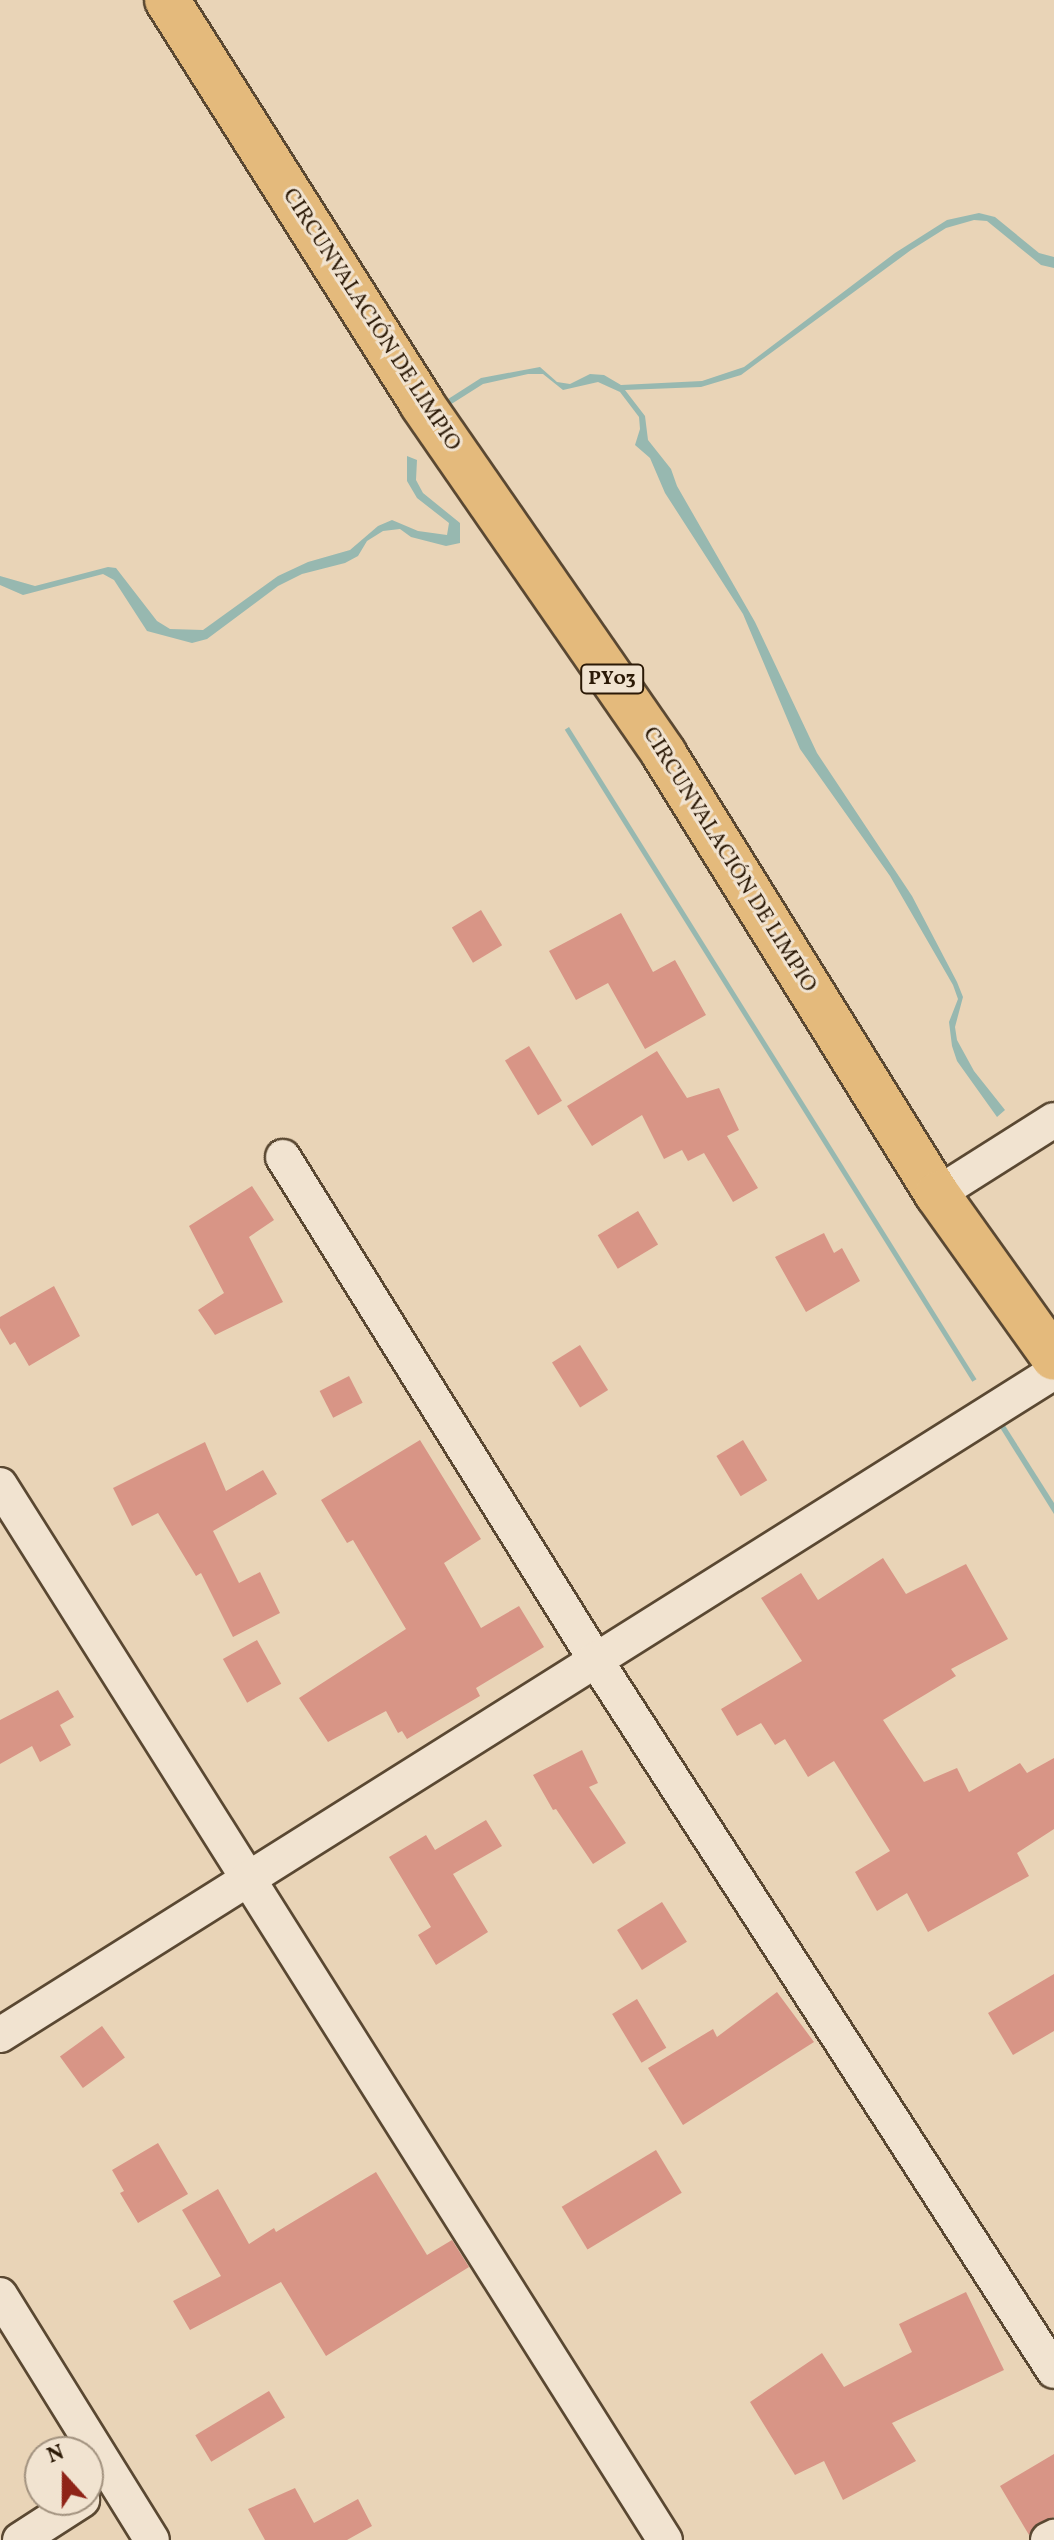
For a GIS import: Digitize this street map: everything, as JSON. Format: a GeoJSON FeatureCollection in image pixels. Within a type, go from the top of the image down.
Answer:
{"type":"FeatureCollection","features":[{"type":"Feature","properties":{"kind":"highway","name":"CIRCUNVALACIÓN DE LIMPIO"},"geometry":{"type":"LineString","coordinates":[[167,0],[422,404],[664,754],[937,1194],[1054,1358]]}},
{"type":"Feature","properties":{"kind":"street"},"geometry":{"type":"LineString","coordinates":[[937,1194],[1054,1120]]}},
{"type":"Feature","properties":{"kind":"street"},"geometry":{"type":"LineString","coordinates":[[283,1157],[595,1659],[1054,2371]]}},
{"type":"Feature","properties":{"kind":"street"},"geometry":{"type":"LineString","coordinates":[[0,2035],[1054,1372]]}},
{"type":"Feature","properties":{"kind":"street"},"geometry":{"type":"LineString","coordinates":[[0,1485],[665,2540]]}},
{"type":"Feature","properties":{"kind":"street"},"geometry":{"type":"LineString","coordinates":[[0,2295],[73,2436]]}},
{"type":"Feature","properties":{"kind":"street"},"geometry":{"type":"LineString","coordinates":[[104,2492],[152,2540]]}},
{"type":"Feature","properties":{"kind":"street"},"geometry":{"type":"LineString","coordinates":[[20,2540],[57,2516]]}},
{"type":"Feature","properties":{"kind":"street"},"geometry":{"type":"LineString","coordinates":[[1048,2540],[1054,2537]]}},
{"type":"Feature","properties":{"kind":"water"},"geometry":{"type":"Polygon","coordinates":[[[979,213],[995,217],[1039,253],[1054,257],[1054,268],[1041,265],[987,221],[974,220],[946,228],[911,250],[741,375],[701,387],[625,390],[645,416],[648,440],[671,469],[677,486],[755,622],[817,753],[912,896],[957,982],[963,997],[955,1027],[957,1040],[974,1071],[1005,1110],[997,1117],[957,1061],[952,1046],[949,1022],[958,999],[953,985],[890,876],[800,749],[743,614],[665,493],[650,458],[635,445],[640,429],[639,417],[620,392],[598,382],[563,390],[543,374],[528,374],[483,384],[434,415],[431,410],[481,378],[540,367],[557,382],[570,384],[590,374],[604,375],[621,385],[702,381],[744,367],[895,253],[947,220],[979,213]]]}},
{"type":"Feature","properties":{"kind":"water"},"geometry":{"type":"Polygon","coordinates":[[[407,456],[417,460],[416,480],[423,493],[460,523],[460,543],[446,546],[411,537],[400,529],[383,531],[367,541],[358,556],[345,563],[302,574],[278,586],[207,639],[192,643],[147,631],[114,580],[103,574],[23,595],[0,585],[0,576],[35,586],[108,567],[116,568],[157,621],[170,629],[203,630],[278,576],[308,562],[350,550],[378,526],[392,520],[418,531],[447,535],[449,523],[417,498],[407,481],[407,456]]]}},
{"type":"Feature","properties":{"kind":"water"},"geometry":{"type":"Polygon","coordinates":[[[569,727],[977,1379],[972,1382],[565,730],[569,727]]]}},
{"type":"Feature","properties":{"kind":"water"},"geometry":{"type":"Polygon","coordinates":[[[1004,1424],[1054,1503],[1054,1514],[999,1426],[1004,1424]]]}},
{"type":"Feature","properties":{"kind":"building"},"geometry":{"type":"Polygon","coordinates":[[[481,910],[502,945],[473,963],[452,928],[481,910]]]}},
{"type":"Feature","properties":{"kind":"building"},"geometry":{"type":"Polygon","coordinates":[[[621,913],[653,972],[675,960],[706,1015],[645,1049],[608,983],[576,1000],[549,951],[621,913]]]}},
{"type":"Feature","properties":{"kind":"building"},"geometry":{"type":"Polygon","coordinates":[[[529,1046],[562,1101],[538,1115],[505,1060],[529,1046]]]}},
{"type":"Feature","properties":{"kind":"building"},"geometry":{"type":"Polygon","coordinates":[[[657,1051],[687,1098],[719,1088],[739,1130],[727,1136],[758,1188],[733,1202],[704,1153],[688,1161],[682,1150],[664,1159],[642,1115],[592,1146],[567,1106],[657,1051]]]}},
{"type":"Feature","properties":{"kind":"building"},"geometry":{"type":"Polygon","coordinates":[[[252,1186],[274,1220],[249,1237],[283,1302],[215,1335],[198,1310],[224,1293],[189,1226],[252,1186]]]}},
{"type":"Feature","properties":{"kind":"building"},"geometry":{"type":"Polygon","coordinates":[[[638,1211],[658,1244],[618,1269],[598,1235],[638,1211]]]}},
{"type":"Feature","properties":{"kind":"building"},"geometry":{"type":"Polygon","coordinates":[[[824,1233],[834,1253],[842,1248],[860,1281],[806,1312],[775,1257],[824,1233]]]}},
{"type":"Feature","properties":{"kind":"building"},"geometry":{"type":"Polygon","coordinates":[[[54,1286],[80,1336],[29,1366],[15,1342],[10,1345],[0,1328],[0,1317],[54,1286]]]}},
{"type":"Feature","properties":{"kind":"building"},"geometry":{"type":"Polygon","coordinates":[[[580,1345],[608,1390],[580,1407],[552,1362],[580,1345]]]}},
{"type":"Feature","properties":{"kind":"building"},"geometry":{"type":"Polygon","coordinates":[[[349,1376],[363,1403],[333,1418],[320,1391],[349,1376]]]}},
{"type":"Feature","properties":{"kind":"building"},"geometry":{"type":"Polygon","coordinates":[[[420,1440],[481,1539],[444,1563],[481,1628],[519,1606],[544,1647],[476,1688],[480,1696],[407,1739],[402,1731],[398,1733],[386,1711],[328,1742],[299,1698],[406,1629],[353,1540],[347,1543],[321,1500],[420,1440]]]}},
{"type":"Feature","properties":{"kind":"building"},"geometry":{"type":"Polygon","coordinates":[[[743,1440],[767,1480],[741,1496],[716,1456],[743,1440]]]}},
{"type":"Feature","properties":{"kind":"building"},"geometry":{"type":"Polygon","coordinates":[[[205,1442],[226,1491],[263,1470],[277,1494],[213,1531],[239,1583],[260,1572],[280,1613],[233,1637],[201,1573],[196,1576],[158,1513],[132,1526],[113,1488],[205,1442]]]}},
{"type":"Feature","properties":{"kind":"building"},"geometry":{"type":"Polygon","coordinates":[[[883,1558],[906,1594],[966,1564],[1008,1639],[951,1669],[956,1676],[883,1720],[924,1782],[957,1768],[969,1792],[1020,1763],[1027,1773],[1054,1758],[1054,1829],[1017,1853],[1029,1876],[928,1932],[907,1893],[877,1911],[855,1872],[890,1851],[834,1761],[808,1777],[785,1739],[775,1745],[761,1723],[737,1736],[721,1709],[802,1661],[761,1598],[801,1573],[818,1600],[883,1558]]]}},
{"type":"Feature","properties":{"kind":"building"},"geometry":{"type":"Polygon","coordinates":[[[257,1640],[281,1684],[247,1703],[223,1659],[257,1640]]]}},
{"type":"Feature","properties":{"kind":"building"},"geometry":{"type":"Polygon","coordinates":[[[58,1690],[74,1717],[60,1725],[71,1745],[40,1762],[32,1746],[0,1764],[0,1720],[58,1690]]]}},
{"type":"Feature","properties":{"kind":"building"},"geometry":{"type":"Polygon","coordinates":[[[582,1750],[598,1783],[589,1787],[626,1843],[593,1864],[556,1809],[553,1810],[533,1775],[582,1750]]]}},
{"type":"Feature","properties":{"kind":"building"},"geometry":{"type":"Polygon","coordinates":[[[486,1820],[502,1846],[453,1874],[488,1932],[436,1965],[418,1935],[431,1927],[389,1857],[426,1835],[435,1850],[486,1820]]]}},
{"type":"Feature","properties":{"kind":"building"},"geometry":{"type":"Polygon","coordinates":[[[662,1902],[687,1942],[642,1970],[617,1930],[662,1902]]]}},
{"type":"Feature","properties":{"kind":"building"},"geometry":{"type":"Polygon","coordinates":[[[1054,1974],[1054,2031],[1013,2055],[988,2013],[1054,1974]]]}},
{"type":"Feature","properties":{"kind":"building"},"geometry":{"type":"Polygon","coordinates":[[[777,1992],[814,2042],[683,2125],[648,2068],[713,2029],[717,2037],[777,1992]]]}},
{"type":"Feature","properties":{"kind":"building"},"geometry":{"type":"Polygon","coordinates":[[[637,1999],[666,2048],[641,2063],[612,2014],[637,1999]]]}},
{"type":"Feature","properties":{"kind":"building"},"geometry":{"type":"Polygon","coordinates":[[[102,2026],[125,2058],[83,2088],[60,2057],[102,2026]]]}},
{"type":"Feature","properties":{"kind":"building"},"geometry":{"type":"Polygon","coordinates":[[[158,2143],[188,2194],[138,2223],[120,2193],[124,2191],[112,2170],[158,2143]]]}},
{"type":"Feature","properties":{"kind":"building"},"geometry":{"type":"Polygon","coordinates":[[[656,2150],[682,2193],[587,2250],[562,2207],[656,2150]]]}},
{"type":"Feature","properties":{"kind":"building"},"geometry":{"type":"Polygon","coordinates":[[[376,2172],[427,2255],[452,2240],[469,2267],[326,2356],[281,2282],[190,2330],[173,2301],[221,2276],[182,2210],[218,2189],[249,2244],[274,2228],[276,2232],[376,2172]]]}},
{"type":"Feature","properties":{"kind":"building"},"geometry":{"type":"Polygon","coordinates":[[[966,2292],[1004,2370],[892,2423],[916,2461],[843,2500],[824,2461],[795,2475],[750,2402],[822,2353],[844,2387],[912,2352],[899,2324],[966,2292]]]}},
{"type":"Feature","properties":{"kind":"building"},"geometry":{"type":"Polygon","coordinates":[[[269,2391],[285,2418],[211,2462],[195,2435],[269,2391]]]}},
{"type":"Feature","properties":{"kind":"building"},"geometry":{"type":"Polygon","coordinates":[[[1054,2454],[1054,2517],[1038,2523],[1029,2535],[1000,2486],[1054,2454]]]}},
{"type":"Feature","properties":{"kind":"building"},"geometry":{"type":"Polygon","coordinates":[[[295,2488],[314,2523],[358,2499],[372,2526],[347,2540],[265,2540],[248,2509],[295,2488]]]}}]}
